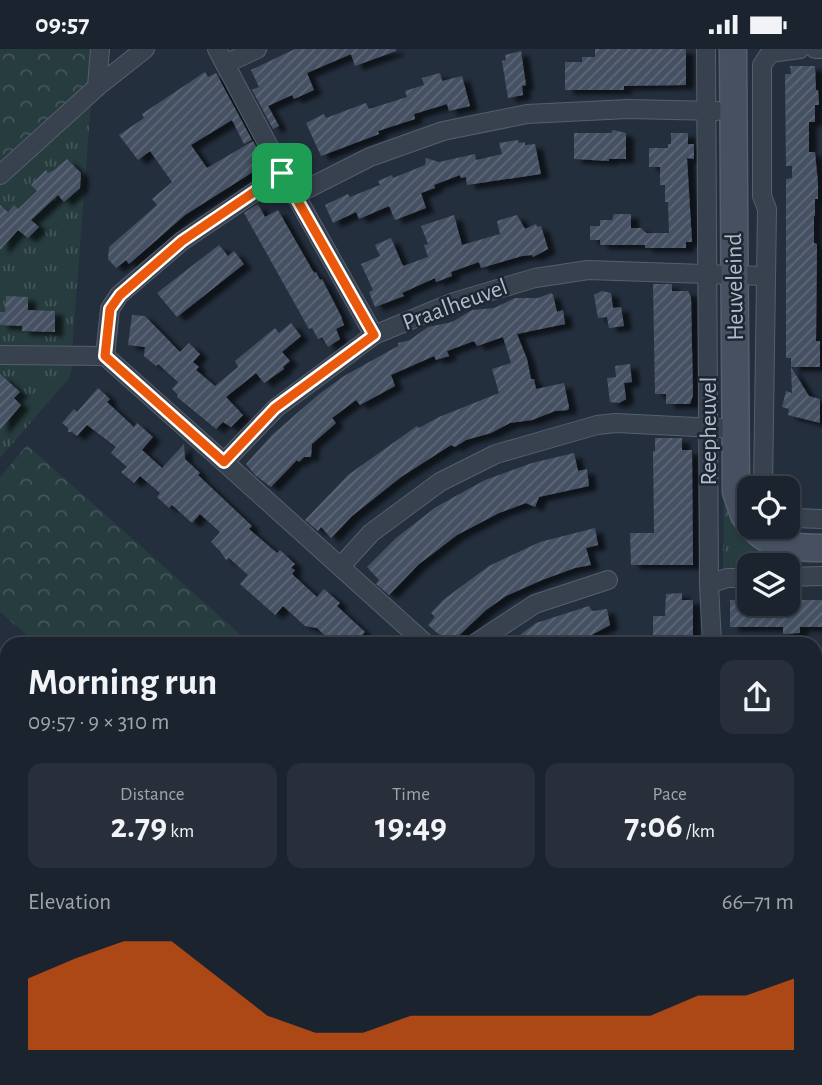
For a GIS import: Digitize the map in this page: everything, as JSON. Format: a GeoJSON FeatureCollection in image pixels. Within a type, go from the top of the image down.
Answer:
{"type":"FeatureCollection","features":[{"type":"Feature","properties":{"kind":"street"},"geometry":{"type":"LineString","coordinates":[[97,87],[100,49]]}},
{"type":"Feature","properties":{"kind":"street"},"geometry":{"type":"LineString","coordinates":[[257,49],[221,57],[282,173],[374,335]]}},
{"type":"Feature","properties":{"kind":"street","name":"Reepheuvel"},"geometry":{"type":"LineString","coordinates":[[706,49],[707,111],[721,273],[709,429],[712,637]]}},
{"type":"Feature","properties":{"kind":"street","name":"Heuveleind"},"geometry":{"type":"LineString","coordinates":[[733,49],[733,110],[721,273],[736,429],[737,495]]}},
{"type":"Feature","properties":{"kind":"street"},"geometry":{"type":"LineString","coordinates":[[763,476],[767,209],[762,196],[762,65],[769,53],[800,49]]}},
{"type":"Feature","properties":{"kind":"street"},"geometry":{"type":"LineString","coordinates":[[815,49],[822,49]]}},
{"type":"Feature","properties":{"kind":"street"},"geometry":{"type":"LineString","coordinates":[[0,175],[97,87],[142,51]]}},
{"type":"Feature","properties":{"kind":"street"},"geometry":{"type":"LineString","coordinates":[[295,195],[370,157],[443,131],[527,114],[628,109],[733,110]]}},
{"type":"Feature","properties":{"kind":"street"},"geometry":{"type":"LineString","coordinates":[[105,356],[110,309],[120,295],[182,241],[282,173]]}},
{"type":"Feature","properties":{"kind":"street","name":"Praalheuvel"},"geometry":{"type":"LineString","coordinates":[[224,462],[275,408],[374,335],[454,302],[535,278],[588,270],[766,276]]}},
{"type":"Feature","properties":{"kind":"street"},"geometry":{"type":"LineString","coordinates":[[0,355],[105,356],[418,637]]}},
{"type":"Feature","properties":{"kind":"street"},"geometry":{"type":"LineString","coordinates":[[341,566],[371,533],[440,482],[496,454],[597,425],[616,423],[736,429]]}},
{"type":"Feature","properties":{"kind":"street"},"geometry":{"type":"LineString","coordinates":[[800,518],[822,519]]}},
{"type":"Feature","properties":{"kind":"street"},"geometry":{"type":"LineString","coordinates":[[771,539],[784,546],[822,548]]}},
{"type":"Feature","properties":{"kind":"street"},"geometry":{"type":"LineString","coordinates":[[800,577],[822,576]]}},
{"type":"Feature","properties":{"kind":"street"},"geometry":{"type":"LineString","coordinates":[[709,584],[737,578]]}},
{"type":"Feature","properties":{"kind":"street"},"geometry":{"type":"LineString","coordinates":[[485,637],[535,604],[608,580]]}},
{"type":"Feature","properties":{"kind":"green space"},"geometry":{"type":"Polygon","coordinates":[[[0,49],[96,49],[92,73],[82,91],[0,167],[0,49]]]}},
{"type":"Feature","properties":{"kind":"green space"},"geometry":{"type":"Polygon","coordinates":[[[91,103],[72,350],[0,347],[0,183],[91,103]]]}},
{"type":"Feature","properties":{"kind":"green space"},"geometry":{"type":"Polygon","coordinates":[[[0,361],[73,363],[70,377],[0,458],[0,361]]]}},
{"type":"Feature","properties":{"kind":"green space"},"geometry":{"type":"Polygon","coordinates":[[[27,445],[243,637],[29,637],[0,612],[0,477],[27,445]]]}},
{"type":"Feature","properties":{"kind":"green space"},"geometry":{"type":"Polygon","coordinates":[[[724,491],[737,510],[737,539],[757,539],[770,553],[737,553],[737,570],[726,570],[723,566],[724,491]]]}},
{"type":"Feature","properties":{"kind":"building"},"geometry":{"type":"Polygon","coordinates":[[[295,49],[396,51],[355,66],[351,54],[307,73],[314,90],[294,99],[292,95],[268,106],[279,126],[273,129],[252,90],[259,87],[251,70],[295,49]]]}},
{"type":"Feature","properties":{"kind":"building"},"geometry":{"type":"Polygon","coordinates":[[[595,49],[686,49],[686,85],[624,86],[624,90],[565,90],[565,62],[582,62],[582,57],[595,57],[595,49]]]}},
{"type":"Feature","properties":{"kind":"building"},"geometry":{"type":"Polygon","coordinates":[[[521,51],[526,85],[522,86],[523,95],[508,98],[502,61],[506,60],[505,55],[521,51]]]}},
{"type":"Feature","properties":{"kind":"building"},"geometry":{"type":"Polygon","coordinates":[[[790,66],[815,66],[818,90],[819,105],[815,105],[815,122],[809,122],[809,152],[815,152],[818,184],[814,243],[817,244],[816,341],[820,341],[820,367],[791,367],[791,358],[786,358],[786,179],[792,178],[792,166],[786,166],[785,74],[791,74],[790,66]]]}},
{"type":"Feature","properties":{"kind":"building"},"geometry":{"type":"Polygon","coordinates":[[[205,72],[208,77],[216,73],[252,140],[244,144],[232,120],[191,145],[207,168],[253,141],[263,159],[256,163],[259,168],[185,215],[129,264],[126,260],[116,268],[108,259],[109,247],[157,205],[152,199],[172,182],[150,151],[138,160],[119,135],[144,118],[142,114],[205,72]]]}},
{"type":"Feature","properties":{"kind":"building"},"geometry":{"type":"Polygon","coordinates":[[[440,73],[442,81],[462,76],[470,106],[449,111],[447,104],[414,114],[415,119],[378,131],[379,134],[321,156],[306,123],[324,114],[326,118],[366,103],[369,109],[407,97],[405,91],[424,85],[422,78],[440,73]]]}},
{"type":"Feature","properties":{"kind":"building"},"geometry":{"type":"Polygon","coordinates":[[[613,130],[626,133],[626,159],[574,159],[574,133],[611,133],[613,130]]]}},
{"type":"Feature","properties":{"kind":"building"},"geometry":{"type":"Polygon","coordinates":[[[671,133],[688,133],[688,144],[694,144],[694,159],[687,158],[692,242],[686,242],[686,248],[645,248],[645,245],[600,245],[600,240],[590,240],[590,226],[600,226],[600,220],[612,220],[614,214],[631,214],[631,228],[641,228],[646,233],[669,233],[665,185],[660,185],[660,167],[649,167],[649,148],[668,148],[668,144],[671,144],[671,133]]]}},
{"type":"Feature","properties":{"kind":"building"},"geometry":{"type":"Polygon","coordinates":[[[518,140],[519,143],[525,142],[525,145],[535,144],[541,174],[467,185],[466,177],[461,178],[460,175],[421,193],[426,208],[395,220],[389,206],[359,219],[356,212],[333,223],[325,205],[348,194],[350,197],[380,185],[378,181],[392,175],[393,178],[425,165],[426,158],[439,162],[475,154],[476,160],[502,154],[499,143],[518,140]]]}},
{"type":"Feature","properties":{"kind":"building"},"geometry":{"type":"Polygon","coordinates":[[[67,159],[81,173],[80,188],[64,202],[58,195],[31,220],[39,227],[28,238],[18,230],[0,250],[0,205],[8,212],[14,205],[18,209],[37,191],[31,185],[46,170],[48,173],[54,170],[67,159]]]}},
{"type":"Feature","properties":{"kind":"building"},"geometry":{"type":"Polygon","coordinates":[[[258,204],[265,217],[278,210],[314,273],[322,279],[341,316],[344,325],[336,329],[340,339],[328,347],[322,337],[318,339],[312,328],[309,329],[244,213],[258,204]]]}},
{"type":"Feature","properties":{"kind":"building"},"geometry":{"type":"Polygon","coordinates":[[[454,215],[462,245],[500,234],[497,221],[517,215],[525,229],[536,224],[537,227],[541,226],[548,249],[533,257],[522,256],[481,268],[479,262],[451,272],[452,276],[436,282],[435,278],[402,293],[404,296],[375,307],[369,292],[373,290],[361,264],[380,256],[375,245],[391,238],[403,266],[428,257],[424,245],[428,244],[421,226],[454,215]]]}},
{"type":"Feature","properties":{"kind":"building"},"geometry":{"type":"Polygon","coordinates":[[[219,245],[228,256],[234,251],[244,264],[177,317],[157,293],[219,245]]]}},
{"type":"Feature","properties":{"kind":"building"},"geometry":{"type":"Polygon","coordinates":[[[653,284],[672,284],[672,291],[688,291],[691,297],[693,395],[690,404],[666,404],[666,394],[655,394],[653,284]]]}},
{"type":"Feature","properties":{"kind":"building"},"geometry":{"type":"Polygon","coordinates":[[[602,291],[611,293],[613,308],[621,307],[624,326],[609,328],[607,317],[598,318],[594,295],[602,291]]]}},
{"type":"Feature","properties":{"kind":"building"},"geometry":{"type":"Polygon","coordinates":[[[551,293],[557,312],[563,310],[565,324],[517,334],[536,389],[564,383],[568,410],[510,423],[455,447],[451,445],[401,477],[352,516],[331,538],[321,527],[318,531],[305,520],[348,475],[417,426],[419,428],[499,393],[492,369],[511,363],[503,337],[477,346],[474,341],[447,351],[449,356],[436,360],[434,356],[391,375],[395,386],[360,405],[356,400],[332,418],[336,423],[312,444],[311,457],[304,457],[299,462],[297,460],[271,487],[246,464],[272,435],[318,395],[344,376],[398,346],[398,343],[410,340],[428,327],[452,322],[472,310],[494,308],[515,298],[538,298],[551,293]]]}},
{"type":"Feature","properties":{"kind":"building"},"geometry":{"type":"Polygon","coordinates":[[[6,296],[28,297],[28,310],[55,311],[55,332],[22,331],[22,326],[0,325],[0,312],[5,312],[6,296]]]}},
{"type":"Feature","properties":{"kind":"building"},"geometry":{"type":"Polygon","coordinates":[[[132,315],[145,316],[180,352],[189,343],[200,354],[193,362],[199,367],[196,370],[215,386],[238,367],[235,361],[275,328],[279,333],[291,323],[301,336],[282,352],[290,361],[284,369],[264,383],[256,373],[226,397],[243,415],[231,427],[223,422],[216,429],[177,397],[172,389],[178,382],[158,364],[156,366],[144,356],[145,347],[128,345],[132,315]]]}},
{"type":"Feature","properties":{"kind":"building"},"geometry":{"type":"Polygon","coordinates":[[[630,364],[632,382],[624,383],[626,399],[619,403],[610,402],[607,378],[616,377],[615,366],[630,364]]]}},
{"type":"Feature","properties":{"kind":"building"},"geometry":{"type":"Polygon","coordinates":[[[791,367],[809,396],[820,399],[820,423],[788,415],[789,409],[782,407],[786,391],[792,393],[791,367]]]}},
{"type":"Feature","properties":{"kind":"building"},"geometry":{"type":"Polygon","coordinates":[[[0,374],[20,392],[14,398],[21,405],[0,430],[0,374]]]}},
{"type":"Feature","properties":{"kind":"building"},"geometry":{"type":"Polygon","coordinates":[[[98,388],[110,399],[107,402],[134,427],[137,423],[153,437],[142,450],[162,468],[184,444],[185,459],[200,473],[198,475],[252,526],[249,529],[277,553],[280,550],[295,564],[291,568],[295,570],[292,574],[317,597],[324,589],[340,603],[337,606],[365,632],[361,637],[327,637],[317,628],[305,626],[283,606],[275,615],[240,584],[248,575],[229,558],[226,560],[211,542],[220,532],[200,514],[192,523],[172,505],[169,508],[157,497],[160,493],[140,476],[134,483],[121,472],[127,467],[111,453],[116,447],[87,425],[77,436],[68,432],[68,428],[62,423],[74,409],[77,412],[98,388]]]}},
{"type":"Feature","properties":{"kind":"building"},"geometry":{"type":"Polygon","coordinates":[[[655,438],[682,438],[682,450],[692,450],[693,565],[631,565],[630,533],[654,533],[655,438]]]}},
{"type":"Feature","properties":{"kind":"building"},"geometry":{"type":"Polygon","coordinates":[[[574,453],[578,471],[587,469],[589,486],[539,497],[535,507],[526,503],[499,513],[457,535],[419,564],[389,595],[376,584],[379,580],[367,567],[396,538],[436,507],[485,480],[532,463],[574,453]]]}},
{"type":"Feature","properties":{"kind":"building"},"geometry":{"type":"Polygon","coordinates":[[[595,528],[598,545],[586,548],[591,565],[542,580],[506,596],[486,610],[457,637],[442,637],[428,625],[435,617],[431,613],[443,600],[489,566],[540,542],[595,528]]]}},
{"type":"Feature","properties":{"kind":"building"},"geometry":{"type":"Polygon","coordinates":[[[682,593],[682,600],[693,600],[693,637],[653,637],[653,616],[665,616],[666,594],[682,593]]]}},
{"type":"Feature","properties":{"kind":"building"},"geometry":{"type":"Polygon","coordinates":[[[730,600],[737,600],[737,616],[800,616],[800,600],[822,600],[822,627],[800,627],[800,633],[783,634],[783,627],[730,627],[730,600]]]}},
{"type":"Feature","properties":{"kind":"building"},"geometry":{"type":"Polygon","coordinates":[[[589,606],[592,611],[607,609],[610,625],[588,637],[517,637],[536,623],[589,606]]]}},
{"type":"Feature","properties":{"kind":"route"},"geometry":{"type":"LineString","coordinates":[[282,173],[374,335],[275,408],[224,462],[105,356],[110,309],[120,295],[182,241],[282,173]]}}]}
